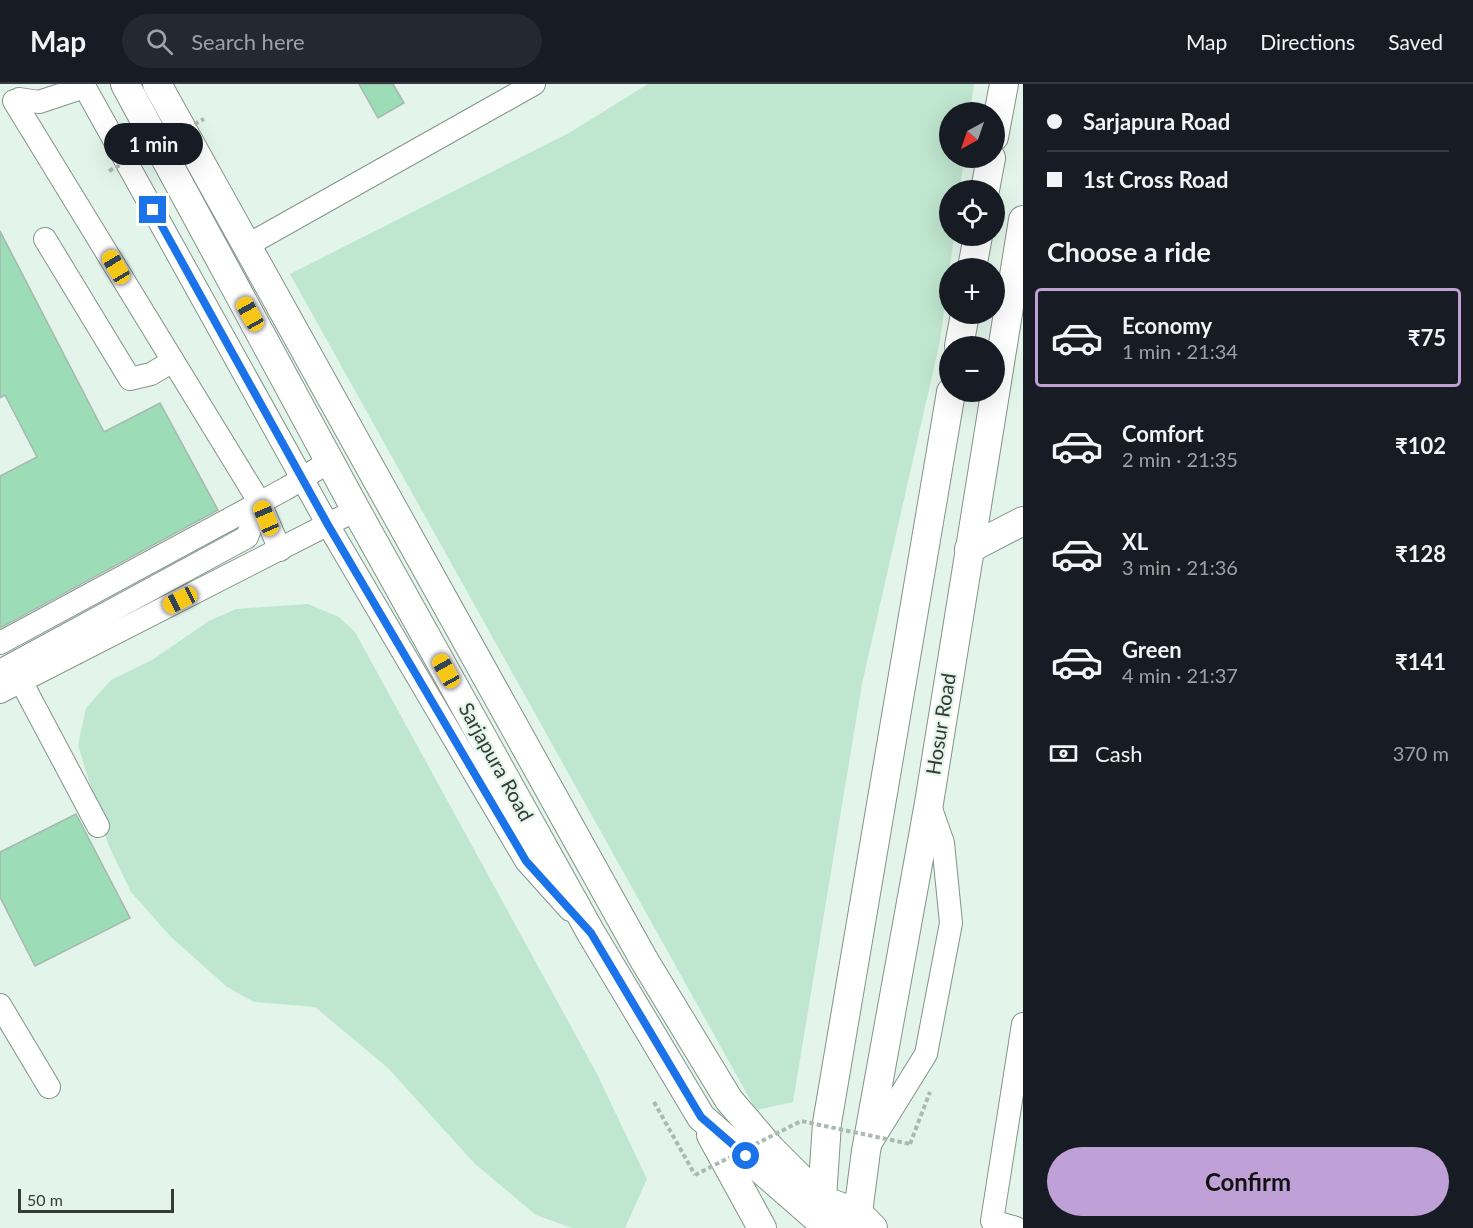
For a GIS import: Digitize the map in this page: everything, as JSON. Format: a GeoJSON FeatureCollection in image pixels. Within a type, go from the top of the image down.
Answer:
{"type":"FeatureCollection","features":[{"type":"Feature","properties":{"kind":"main road","name":"Sarjapura Road"},"geometry":{"type":"LineString","coordinates":[[125,84],[356,510],[591,933],[701,1117],[842,1221]]}},
{"type":"Feature","properties":{"kind":"main road","name":"Sarjapura Road"},"geometry":{"type":"LineString","coordinates":[[156,84],[644,960],[729,1101],[771,1149],[842,1221]]}},
{"type":"Feature","properties":{"kind":"main road"},"geometry":{"type":"LineString","coordinates":[[1001,102],[1004,84]]}},
{"type":"Feature","properties":{"kind":"main road","name":"Hosur Road"},"geometry":{"type":"LineString","coordinates":[[842,1221],[866,1151],[929,803],[1023,220]]}},
{"type":"Feature","properties":{"kind":"main road"},"geometry":{"type":"LineString","coordinates":[[842,1221],[827,1123],[949,402]]}},
{"type":"Feature","properties":{"kind":"main road"},"geometry":{"type":"LineString","coordinates":[[969,549],[1023,521]]}},
{"type":"Feature","properties":{"kind":"main road"},"geometry":{"type":"LineString","coordinates":[[701,1117],[762,1228]]}},
{"type":"Feature","properties":{"kind":"street"},"geometry":{"type":"LineString","coordinates":[[246,246],[534,84]]}},
{"type":"Feature","properties":{"kind":"street"},"geometry":{"type":"LineString","coordinates":[[15,98],[39,102],[83,85],[328,525],[526,861],[591,933]]}},
{"type":"Feature","properties":{"kind":"street"},"geometry":{"type":"LineString","coordinates":[[15,98],[260,503],[280,550]]}},
{"type":"Feature","properties":{"kind":"street"},"geometry":{"type":"LineString","coordinates":[[45,239],[130,379],[151,374],[173,362]]}},
{"type":"Feature","properties":{"kind":"street"},"geometry":{"type":"LineString","coordinates":[[98,826],[11,672],[0,643],[260,503],[330,461]]}},
{"type":"Feature","properties":{"kind":"street"},"geometry":{"type":"LineString","coordinates":[[0,692],[11,672],[247,537],[260,503]]}},
{"type":"Feature","properties":{"kind":"street"},"geometry":{"type":"LineString","coordinates":[[11,672],[280,550],[356,510]]}},
{"type":"Feature","properties":{"kind":"street"},"geometry":{"type":"LineString","coordinates":[[866,1151],[926,1054],[951,923],[944,843],[929,803]]}},
{"type":"Feature","properties":{"kind":"street"},"geometry":{"type":"LineString","coordinates":[[0,1005],[49,1087]]}},
{"type":"Feature","properties":{"kind":"street"},"geometry":{"type":"LineString","coordinates":[[1016,1228],[992,1221],[1023,1028]]}},
{"type":"Feature","properties":{"kind":"path"},"geometry":{"type":"LineString","coordinates":[[109,171],[204,119]]}},
{"type":"Feature","properties":{"kind":"path"},"geometry":{"type":"LineString","coordinates":[[654,1102],[695,1175],[801,1120],[910,1144],[931,1088]]}},
{"type":"Feature","properties":{"kind":"green space"},"geometry":{"type":"Polygon","coordinates":[[[648,84],[974,84],[971,102],[939,102],[939,168],[963,168],[961,180],[939,180],[939,246],[953,246],[951,258],[939,258],[939,324],[942,324],[941,336],[862,684],[793,1102],[756,1110],[290,274],[569,133],[648,84]]]}},
{"type":"Feature","properties":{"kind":"green space"},"geometry":{"type":"Polygon","coordinates":[[[308,604],[339,617],[355,632],[597,1074],[647,1179],[625,1228],[572,1228],[536,1215],[475,1164],[388,1068],[315,1007],[254,1002],[227,987],[170,936],[131,892],[108,844],[78,745],[86,708],[111,680],[152,660],[209,621],[236,609],[308,604]]]}},
{"type":"Feature","properties":{"kind":"building"},"geometry":{"type":"Polygon","coordinates":[[[359,84],[393,84],[404,103],[378,118],[359,84]]]}},
{"type":"Feature","properties":{"kind":"building"},"geometry":{"type":"Polygon","coordinates":[[[0,231],[104,432],[160,403],[218,510],[0,628],[0,476],[37,457],[5,395],[0,398],[0,231]]]}},
{"type":"Feature","properties":{"kind":"building"},"geometry":{"type":"Polygon","coordinates":[[[76,814],[130,918],[35,966],[0,897],[0,852],[76,814]]]}},
{"type":"Feature","properties":{"kind":"route"},"geometry":{"type":"LineString","coordinates":[[153,210],[328,525],[526,861],[591,933],[701,1117],[746,1156]]}}]}
